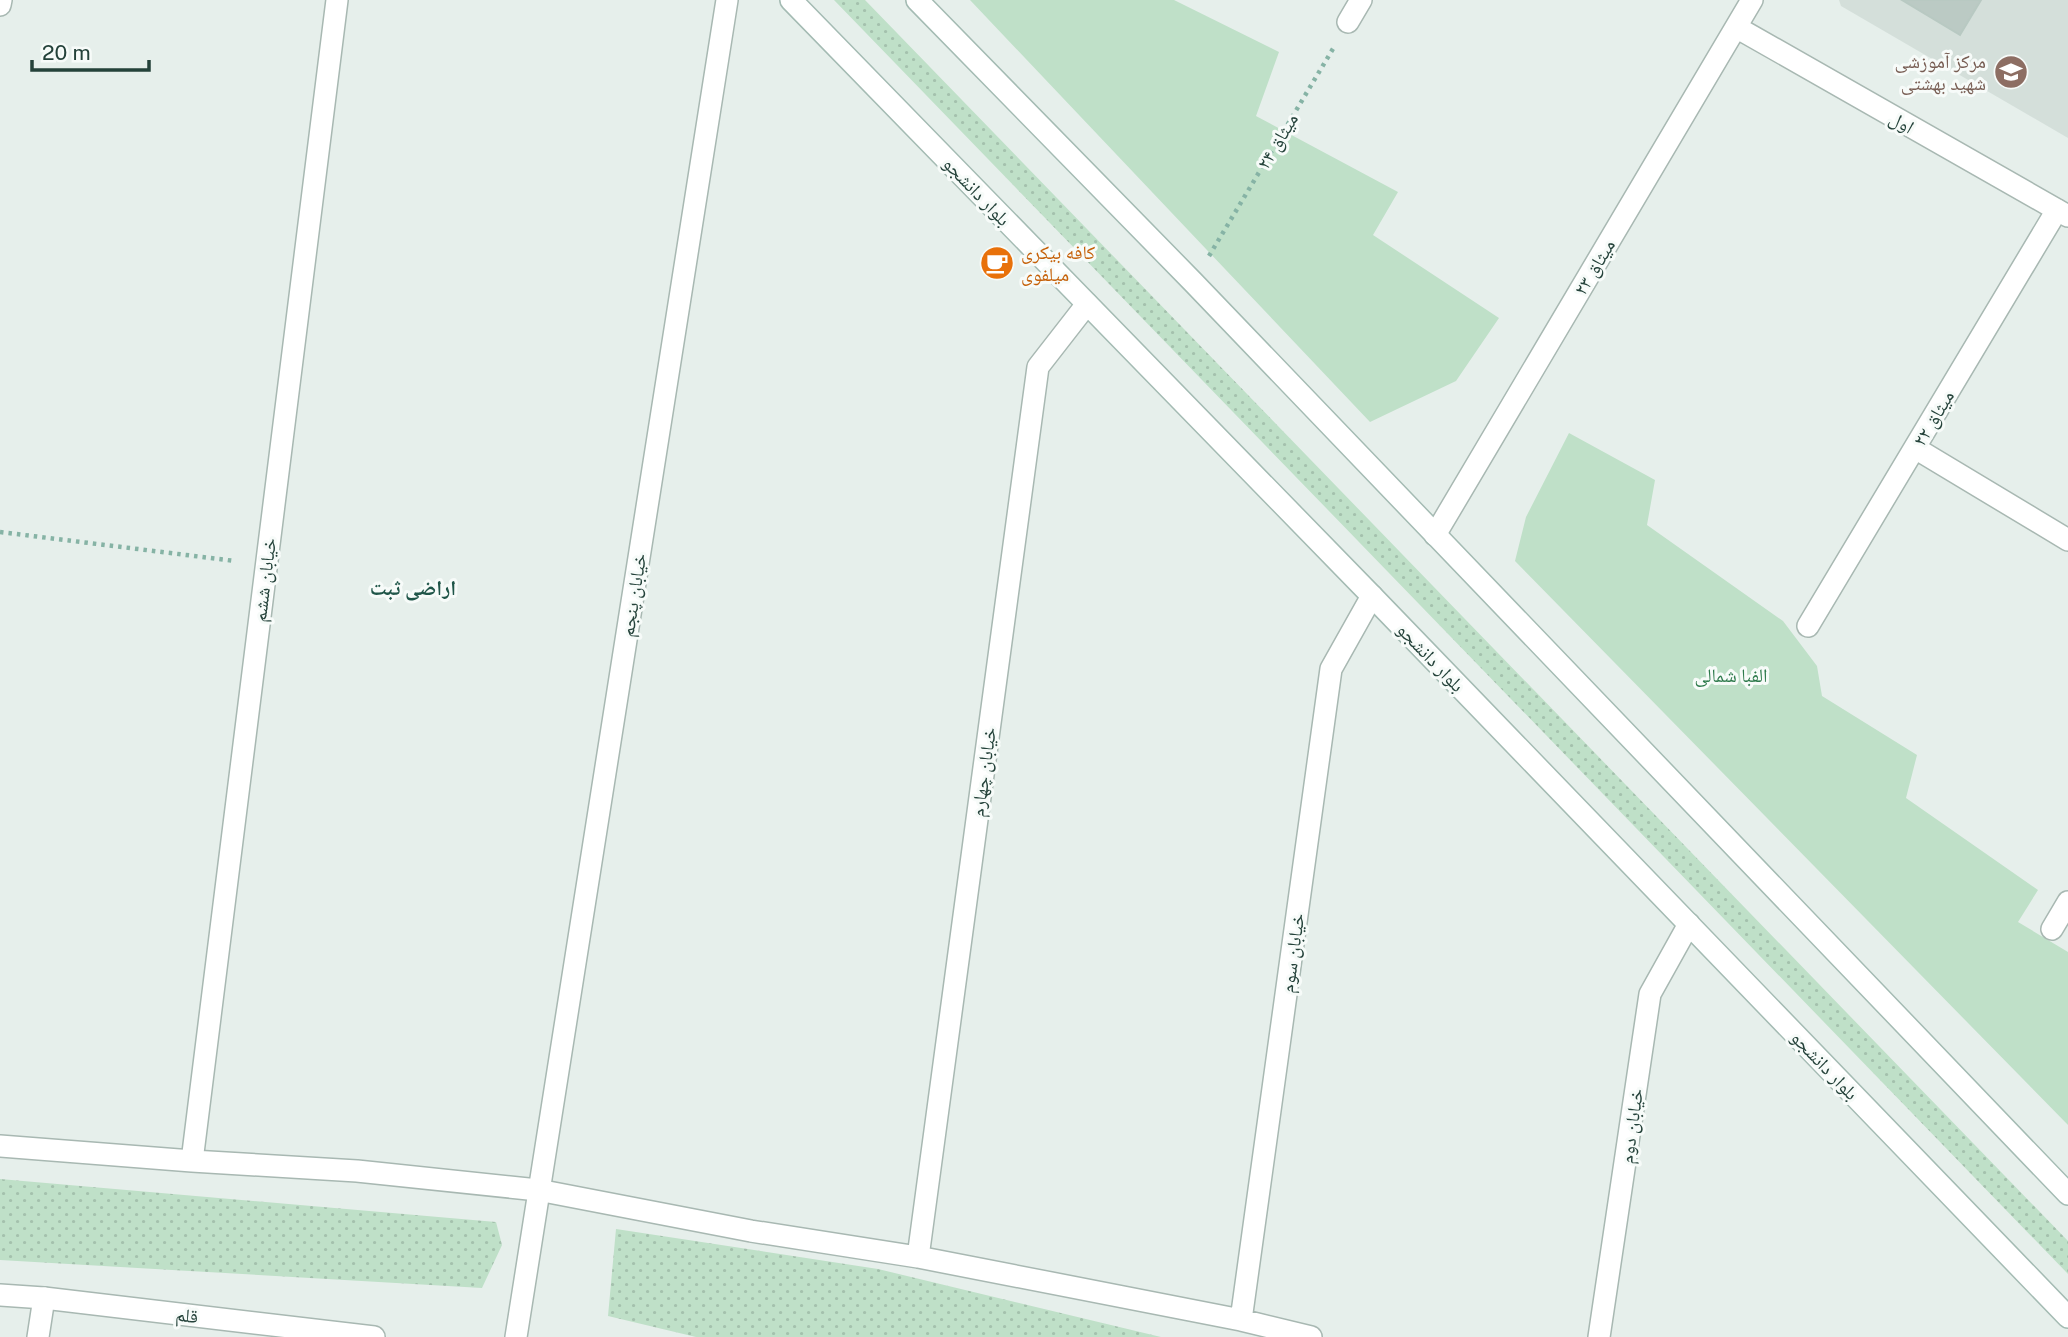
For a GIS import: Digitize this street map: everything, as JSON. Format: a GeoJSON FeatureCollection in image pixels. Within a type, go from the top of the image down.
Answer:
{"type":"FeatureCollection","features":[{"type":"Feature","properties":{"kind":"street","name":"خیابان ششم"},"geometry":{"type":"LineString","coordinates":[[191,1161],[337,0]]}},
{"type":"Feature","properties":{"kind":"street","name":"خیابان پنجم"},"geometry":{"type":"LineString","coordinates":[[516,1337],[727,0]]}},
{"type":"Feature","properties":{"kind":"street","name":"بلوار دانشجو"},"geometry":{"type":"LineString","coordinates":[[791,0],[1372,596],[2068,1317]]}},
{"type":"Feature","properties":{"kind":"street"},"geometry":{"type":"LineString","coordinates":[[917,0],[1193,282],[2068,1194]]}},
{"type":"Feature","properties":{"kind":"street"},"geometry":{"type":"LineString","coordinates":[[1349,22],[1361,0]]}},
{"type":"Feature","properties":{"kind":"street","name":"میثاق ۲۳"},"geometry":{"type":"LineString","coordinates":[[1435,535],[1752,0]]}},
{"type":"Feature","properties":{"kind":"street","name":"اول"},"geometry":{"type":"LineString","coordinates":[[1737,27],[2063,213]]}},
{"type":"Feature","properties":{"kind":"street","name":"میثاق ۲۲"},"geometry":{"type":"LineString","coordinates":[[1808,626],[1915,448],[2063,213]]}},
{"type":"Feature","properties":{"kind":"street","name":"خیابان چهارم"},"geometry":{"type":"LineString","coordinates":[[918,1257],[1038,367],[1087,304]]}},
{"type":"Feature","properties":{"kind":"street"},"geometry":{"type":"LineString","coordinates":[[1915,448],[2068,540]]}},
{"type":"Feature","properties":{"kind":"street","name":"خیابان سوم"},"geometry":{"type":"LineString","coordinates":[[1241,1320],[1331,669],[1372,596]]}},
{"type":"Feature","properties":{"kind":"street"},"geometry":{"type":"LineString","coordinates":[[2052,929],[2068,902]]}},
{"type":"Feature","properties":{"kind":"street","name":"خیابان دوم"},"geometry":{"type":"LineString","coordinates":[[1599,1337],[1650,994],[1689,924]]}},
{"type":"Feature","properties":{"kind":"street"},"geometry":{"type":"LineString","coordinates":[[0,1146],[357,1171],[538,1190],[751,1231],[918,1257],[1241,1320],[1311,1337]]}},
{"type":"Feature","properties":{"kind":"street","name":"قلم"},"geometry":{"type":"LineString","coordinates":[[0,1295],[374,1337]]}},
{"type":"Feature","properties":{"kind":"street"},"geometry":{"type":"LineString","coordinates":[[38,1337],[44,1298]]}},
{"type":"Feature","properties":{"kind":"path","name":"میثاق ۲۴"},"geometry":{"type":"LineString","coordinates":[[1193,282],[1349,22]]}},
{"type":"Feature","properties":{"kind":"path"},"geometry":{"type":"LineString","coordinates":[[0,532],[266,565]]}},
{"type":"Feature","properties":{"kind":"shaded area","name":"مرکز آموزشی شهید بهشتی"},"geometry":{"type":"Polygon","coordinates":[[[1839,0],[2068,0],[2068,138],[1841,6],[1839,0]]]}},
{"type":"Feature","properties":{"kind":"green space"},"geometry":{"type":"Polygon","coordinates":[[[834,0],[865,0],[2068,1241],[2068,1274],[834,0]]]}},
{"type":"Feature","properties":{"kind":"green space"},"geometry":{"type":"Polygon","coordinates":[[[970,0],[1174,0],[1279,52],[1256,116],[1398,192],[1373,235],[1499,318],[1456,381],[1370,422],[970,0]]]}},
{"type":"Feature","properties":{"kind":"green space","name":"الفبا شمالی"},"geometry":{"type":"Polygon","coordinates":[[[1569,433],[1655,480],[1647,525],[1783,621],[1817,666],[1822,696],[1917,755],[1906,798],[2038,890],[2018,922],[2068,952],[2068,1125],[1515,561],[1526,517],[1569,433]]]}},
{"type":"Feature","properties":{"kind":"green space"},"geometry":{"type":"Polygon","coordinates":[[[0,1179],[496,1222],[502,1245],[482,1288],[0,1260],[0,1179]]]}},
{"type":"Feature","properties":{"kind":"green space"},"geometry":{"type":"Polygon","coordinates":[[[616,1229],[878,1269],[1161,1337],[696,1337],[608,1316],[616,1229]]]}},
{"type":"Feature","properties":{"kind":"building"},"geometry":{"type":"Polygon","coordinates":[[[1902,0],[1981,0],[1960,35],[1902,0]]]}},
{"type":"Feature","properties":{"kind":"place","name":"مرکز آموزشی شهید بهشتی"},"geometry":{"type":"Point","coordinates":[2011,72]}},
{"type":"Feature","properties":{"kind":"place","name":"کافه بیکری میلفوی"},"geometry":{"type":"Point","coordinates":[997,263]}},
{"type":"Feature","properties":{"kind":"district","name":"اراضی ثبت"},"geometry":{"type":"Point","coordinates":[413,588]}}]}
